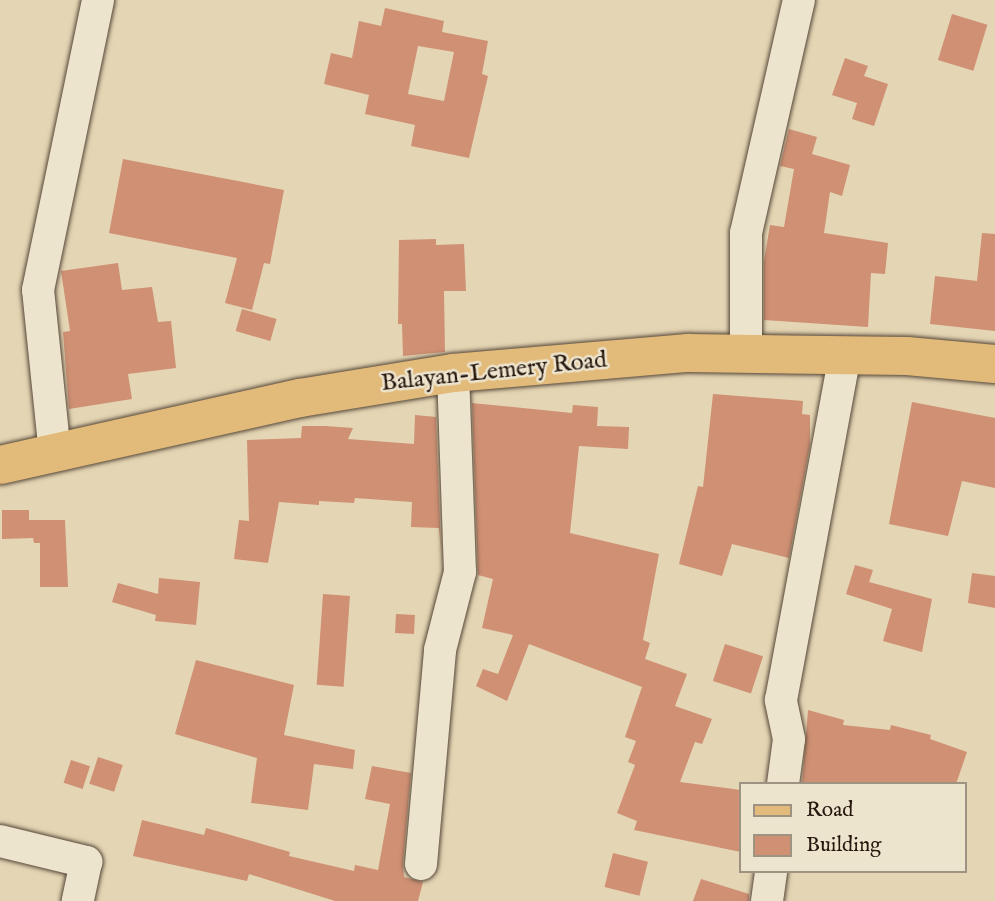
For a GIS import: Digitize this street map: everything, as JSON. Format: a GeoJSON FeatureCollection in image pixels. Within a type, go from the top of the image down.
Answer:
{"type":"FeatureCollection","features":[{"type":"Feature","properties":{"kind":"main road","name":"Balayan-Lemery Road"},"geometry":{"type":"LineString","coordinates":[[0,464],[300,398],[453,373],[688,353],[845,356],[995,364]]}},
{"type":"Feature","properties":{"kind":"street"},"geometry":{"type":"LineString","coordinates":[[55,454],[38,290],[98,0]]}},
{"type":"Feature","properties":{"kind":"street"},"geometry":{"type":"LineString","coordinates":[[746,354],[746,233],[799,0]]}},
{"type":"Feature","properties":{"kind":"street"},"geometry":{"type":"LineString","coordinates":[[783,782],[789,739],[781,701],[845,356]]}},
{"type":"Feature","properties":{"kind":"street"},"geometry":{"type":"LineString","coordinates":[[421,864],[440,650],[460,572],[453,373]]}},
{"type":"Feature","properties":{"kind":"street"},"geometry":{"type":"LineString","coordinates":[[0,841],[86,862],[78,901]]}},
{"type":"Feature","properties":{"kind":"street"},"geometry":{"type":"LineString","coordinates":[[767,901],[771,873]]}},
{"type":"Feature","properties":{"kind":"building"},"geometry":{"type":"Polygon","coordinates":[[[385,8],[444,21],[442,32],[488,41],[482,74],[488,76],[469,158],[411,146],[415,125],[365,114],[369,95],[324,84],[331,53],[352,58],[359,21],[381,26],[385,8]],[[418,46],[408,94],[444,101],[454,52],[418,46]]]}},
{"type":"Feature","properties":{"kind":"building"},"geometry":{"type":"Polygon","coordinates":[[[952,14],[987,25],[973,71],[938,60],[952,14]]]}},
{"type":"Feature","properties":{"kind":"building"},"geometry":{"type":"Polygon","coordinates":[[[845,58],[868,66],[864,76],[888,84],[874,126],[852,119],[857,103],[832,95],[845,58]]]}},
{"type":"Feature","properties":{"kind":"building"},"geometry":{"type":"Polygon","coordinates":[[[789,129],[817,137],[812,154],[850,165],[842,196],[830,192],[824,233],[888,243],[885,274],[871,273],[868,327],[764,320],[764,261],[770,225],[784,227],[794,169],[780,166],[789,129]]]}},
{"type":"Feature","properties":{"kind":"building"},"geometry":{"type":"Polygon","coordinates":[[[123,159],[284,190],[270,264],[264,263],[252,310],[225,303],[237,258],[109,233],[123,159]]]}},
{"type":"Feature","properties":{"kind":"building"},"geometry":{"type":"Polygon","coordinates":[[[982,233],[995,234],[995,331],[930,324],[935,276],[977,281],[982,233]]]}},
{"type":"Feature","properties":{"kind":"building"},"geometry":{"type":"Polygon","coordinates":[[[436,239],[436,245],[464,244],[466,291],[444,291],[445,352],[403,356],[402,324],[398,324],[399,240],[436,239]]]}},
{"type":"Feature","properties":{"kind":"building"},"geometry":{"type":"Polygon","coordinates":[[[118,263],[122,290],[152,287],[158,322],[171,321],[176,368],[128,374],[132,399],[69,409],[63,332],[70,331],[61,271],[118,263]]]}},
{"type":"Feature","properties":{"kind":"building"},"geometry":{"type":"Polygon","coordinates":[[[242,309],[277,319],[270,341],[236,331],[242,309]]]}},
{"type":"Feature","properties":{"kind":"building"},"geometry":{"type":"Polygon","coordinates":[[[713,394],[803,401],[802,414],[810,415],[810,445],[789,558],[732,544],[722,576],[679,564],[698,486],[703,487],[713,394]]]}},
{"type":"Feature","properties":{"kind":"building"},"geometry":{"type":"Polygon","coordinates":[[[912,402],[995,418],[995,488],[962,481],[948,536],[889,524],[912,402]]]}},
{"type":"Feature","properties":{"kind":"building"},"geometry":{"type":"Polygon","coordinates":[[[472,403],[572,413],[573,405],[598,407],[597,426],[629,427],[628,449],[579,446],[570,533],[659,554],[643,640],[650,643],[645,659],[687,674],[675,706],[712,719],[702,744],[695,742],[680,782],[740,790],[740,852],[634,830],[637,821],[617,813],[635,765],[628,762],[636,741],[625,737],[642,687],[529,644],[507,701],[476,686],[483,669],[498,674],[513,635],[482,628],[493,579],[478,575],[472,403]]]}},
{"type":"Feature","properties":{"kind":"building"},"geometry":{"type":"Polygon","coordinates":[[[415,415],[436,417],[441,551],[439,528],[411,527],[412,502],[355,498],[354,503],[319,501],[319,505],[279,502],[268,563],[234,559],[239,520],[249,521],[247,440],[301,438],[302,426],[325,426],[353,428],[348,439],[414,444],[415,415]]]}},
{"type":"Feature","properties":{"kind":"building"},"geometry":{"type":"Polygon","coordinates":[[[2,510],[29,510],[29,520],[65,520],[68,587],[40,587],[40,543],[34,543],[33,538],[2,539],[2,510]]]}},
{"type":"Feature","properties":{"kind":"building"},"geometry":{"type":"Polygon","coordinates":[[[855,565],[873,570],[869,582],[932,599],[922,652],[883,641],[892,609],[846,594],[855,565]]]}},
{"type":"Feature","properties":{"kind":"building"},"geometry":{"type":"Polygon","coordinates":[[[972,573],[995,576],[995,608],[968,603],[972,573]]]}},
{"type":"Feature","properties":{"kind":"building"},"geometry":{"type":"Polygon","coordinates":[[[159,578],[200,582],[196,625],[155,621],[156,615],[112,602],[118,583],[158,594],[159,578]]]}},
{"type":"Feature","properties":{"kind":"building"},"geometry":{"type":"Polygon","coordinates":[[[323,594],[350,596],[344,687],[317,685],[323,594]]]}},
{"type":"Feature","properties":{"kind":"building"},"geometry":{"type":"Polygon","coordinates":[[[396,614],[415,615],[414,634],[395,633],[396,614]]]}},
{"type":"Feature","properties":{"kind":"building"},"geometry":{"type":"Polygon","coordinates":[[[725,644],[763,656],[751,693],[713,681],[725,644]]]}},
{"type":"Feature","properties":{"kind":"building"},"geometry":{"type":"Polygon","coordinates":[[[196,660],[294,685],[284,735],[355,750],[353,769],[314,764],[308,810],[251,803],[257,758],[175,734],[196,660]]]}},
{"type":"Feature","properties":{"kind":"building"},"geometry":{"type":"Polygon","coordinates":[[[808,710],[844,720],[843,725],[890,730],[891,725],[931,735],[930,739],[967,752],[957,782],[802,782],[808,710]]]}},
{"type":"Feature","properties":{"kind":"building"},"geometry":{"type":"Polygon","coordinates":[[[98,757],[123,765],[114,792],[89,784],[98,757]]]}},
{"type":"Feature","properties":{"kind":"building"},"geometry":{"type":"Polygon","coordinates":[[[71,760],[90,766],[83,789],[64,783],[71,760]]]}},
{"type":"Feature","properties":{"kind":"building"},"geometry":{"type":"Polygon","coordinates":[[[372,766],[411,773],[403,863],[404,877],[423,882],[418,901],[335,901],[249,874],[247,881],[133,856],[142,820],[204,835],[206,828],[290,852],[289,856],[354,871],[355,865],[378,870],[390,804],[365,799],[372,766]]]}},
{"type":"Feature","properties":{"kind":"building"},"geometry":{"type":"Polygon","coordinates":[[[613,853],[648,862],[639,896],[605,887],[613,853]]]}},
{"type":"Feature","properties":{"kind":"building"},"geometry":{"type":"Polygon","coordinates":[[[701,879],[749,894],[749,901],[693,901],[701,879]]]}}]}
